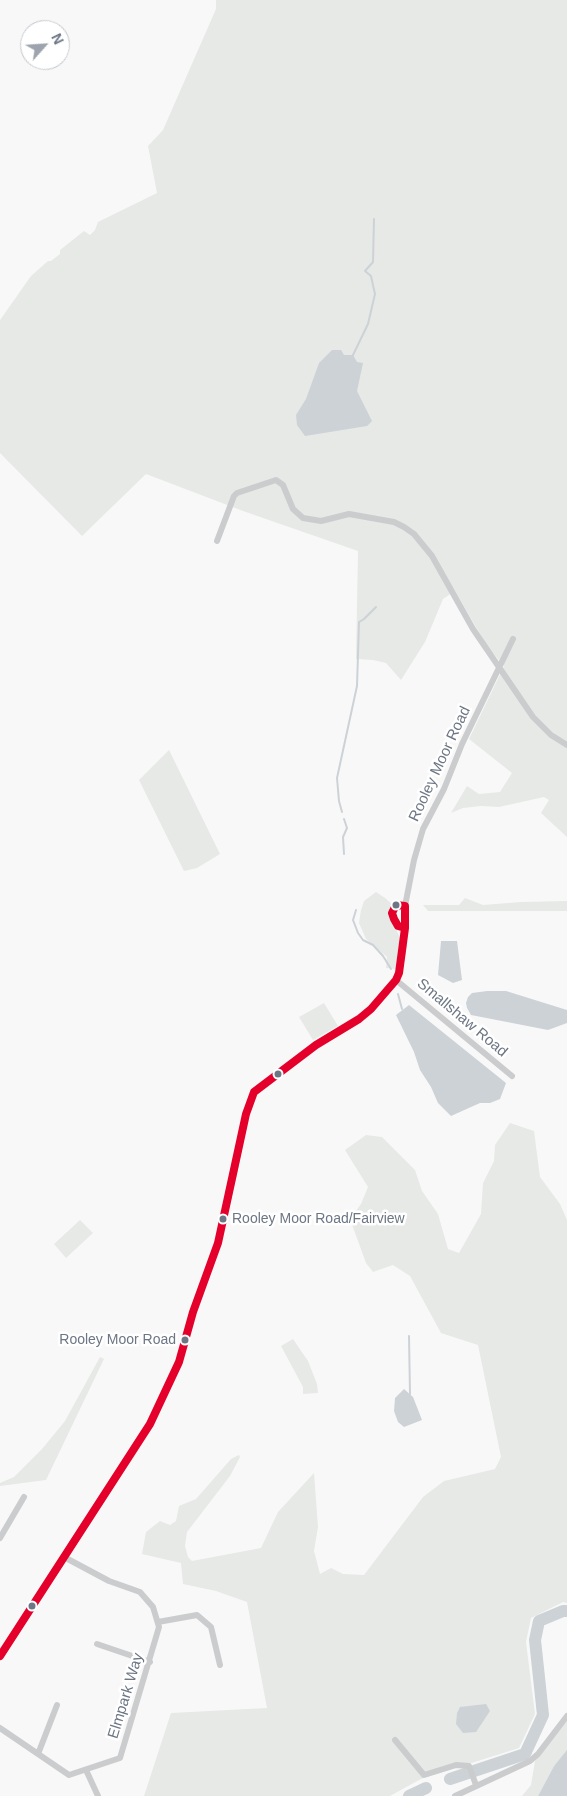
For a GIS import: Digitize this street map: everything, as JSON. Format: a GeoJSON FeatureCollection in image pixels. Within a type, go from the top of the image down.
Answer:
{"type":"FeatureCollection","features":[{"type":"Feature","properties":{"kind":"street"},"geometry":{"type":"LineString","coordinates":[[217,541],[234,496],[237,493],[276,480],[283,485],[293,509],[304,518],[321,521],[349,514],[394,522],[414,534],[432,556],[473,629],[533,717],[551,734],[567,745]]}},
{"type":"Feature","properties":{"kind":"street","name":"Rooley Moor Road"},"geometry":{"type":"LineString","coordinates":[[0,1656],[150,1424],[179,1362],[193,1312],[218,1243],[246,1114],[254,1092],[316,1045],[371,1009],[396,980],[403,951],[405,906],[414,860],[423,829],[444,789],[462,744],[513,639]]}},
{"type":"Feature","properties":{"kind":"street","name":"Rooley Moor Road"},"geometry":{"type":"LineString","coordinates":[[405,906],[396,905],[392,913],[398,926],[405,928]]}},
{"type":"Feature","properties":{"kind":"street","name":"Smallshaw Road"},"geometry":{"type":"LineString","coordinates":[[396,980],[512,1076]]}},
{"type":"Feature","properties":{"kind":"street"},"geometry":{"type":"LineString","coordinates":[[0,1538],[24,1497]]}},
{"type":"Feature","properties":{"kind":"street"},"geometry":{"type":"LineString","coordinates":[[64,1557],[109,1581],[140,1592],[153,1607],[158,1622],[197,1615],[211,1627],[220,1665]]}},
{"type":"Feature","properties":{"kind":"street","name":"Elmpark Way"},"geometry":{"type":"LineString","coordinates":[[0,1728],[69,1776],[120,1758],[160,1627],[158,1622]]}},
{"type":"Feature","properties":{"kind":"street"},"geometry":{"type":"LineString","coordinates":[[96,1644],[150,1662]]}},
{"type":"Feature","properties":{"kind":"street"},"geometry":{"type":"LineString","coordinates":[[38,1754],[57,1705]]}},
{"type":"Feature","properties":{"kind":"street"},"geometry":{"type":"LineString","coordinates":[[455,1796],[530,1760],[538,1754],[567,1716]]}},
{"type":"Feature","properties":{"kind":"street"},"geometry":{"type":"LineString","coordinates":[[395,1740],[424,1775],[456,1765],[469,1766],[476,1785]]}},
{"type":"Feature","properties":{"kind":"street"},"geometry":{"type":"LineString","coordinates":[[86,1770],[98,1796]]}},
{"type":"Feature","properties":{"kind":"shaded area"},"geometry":{"type":"Polygon","coordinates":[[[216,0],[567,0],[567,837],[541,813],[549,800],[544,797],[499,807],[463,808],[451,813],[467,786],[479,794],[500,792],[512,773],[469,739],[504,666],[487,646],[455,591],[443,599],[425,642],[401,680],[386,663],[356,659],[358,551],[243,511],[146,474],[82,536],[0,453],[0,320],[31,276],[48,261],[51,261],[60,254],[60,250],[84,231],[90,235],[95,230],[98,222],[157,193],[148,146],[163,130],[216,9],[216,0]]]}},
{"type":"Feature","properties":{"kind":"shaded area"},"geometry":{"type":"Polygon","coordinates":[[[332,350],[341,350],[344,355],[353,355],[357,362],[363,363],[357,391],[372,421],[367,426],[305,436],[297,425],[296,415],[306,399],[319,363],[332,350]]]}},
{"type":"Feature","properties":{"kind":"shaded area"},"geometry":{"type":"Polygon","coordinates":[[[169,750],[220,854],[197,868],[184,871],[139,780],[169,750]]]}},
{"type":"Feature","properties":{"kind":"shaded area"},"geometry":{"type":"Polygon","coordinates":[[[376,892],[392,904],[389,913],[400,938],[396,969],[386,968],[387,957],[366,939],[359,923],[364,901],[376,892]]]}},
{"type":"Feature","properties":{"kind":"shaded area"},"geometry":{"type":"Polygon","coordinates":[[[465,898],[483,905],[567,901],[567,911],[428,911],[423,905],[459,905],[465,898]]]}},
{"type":"Feature","properties":{"kind":"shaded area"},"geometry":{"type":"Polygon","coordinates":[[[441,941],[457,941],[462,980],[453,983],[438,975],[441,941]]]}},
{"type":"Feature","properties":{"kind":"shaded area"},"geometry":{"type":"Polygon","coordinates":[[[506,991],[567,1010],[567,1023],[548,1030],[471,1015],[466,1003],[468,997],[472,993],[506,991]]]}},
{"type":"Feature","properties":{"kind":"shaded area"},"geometry":{"type":"Polygon","coordinates":[[[324,1003],[338,1026],[313,1040],[299,1017],[324,1003]]]}},
{"type":"Feature","properties":{"kind":"shaded area"},"geometry":{"type":"Polygon","coordinates":[[[409,1005],[506,1083],[500,1099],[490,1103],[480,1103],[451,1116],[438,1103],[431,1087],[420,1070],[414,1052],[396,1015],[409,1005]]]}},
{"type":"Feature","properties":{"kind":"shaded area"},"geometry":{"type":"Polygon","coordinates":[[[510,1123],[534,1131],[540,1177],[560,1204],[567,1220],[567,1603],[563,1602],[531,1618],[526,1642],[535,1714],[519,1748],[421,1779],[390,1796],[144,1796],[171,1713],[267,1708],[247,1602],[216,1591],[183,1584],[181,1563],[142,1554],[146,1532],[160,1521],[170,1525],[176,1521],[179,1506],[196,1499],[231,1459],[239,1455],[240,1457],[230,1476],[187,1532],[185,1546],[188,1557],[192,1561],[261,1548],[278,1512],[314,1473],[318,1527],[314,1551],[320,1574],[331,1568],[343,1574],[364,1575],[423,1497],[444,1481],[495,1469],[501,1457],[478,1345],[441,1333],[410,1276],[393,1265],[373,1272],[366,1263],[350,1219],[361,1204],[368,1187],[345,1150],[366,1135],[382,1137],[415,1170],[422,1191],[438,1214],[448,1249],[459,1253],[481,1214],[483,1183],[494,1161],[495,1145],[510,1123]]]}},
{"type":"Feature","properties":{"kind":"shaded area"},"geometry":{"type":"Polygon","coordinates":[[[80,1220],[93,1233],[66,1258],[54,1244],[80,1220]]]}},
{"type":"Feature","properties":{"kind":"shaded area"},"geometry":{"type":"Polygon","coordinates":[[[293,1339],[308,1361],[317,1384],[318,1393],[303,1394],[303,1387],[281,1346],[293,1339]]]}},
{"type":"Feature","properties":{"kind":"shaded area"},"geometry":{"type":"Polygon","coordinates":[[[100,1357],[104,1359],[46,1480],[0,1486],[0,1483],[14,1477],[42,1449],[65,1421],[100,1357]]]}},
{"type":"Feature","properties":{"kind":"shaded area"},"geometry":{"type":"Polygon","coordinates":[[[404,1389],[413,1397],[422,1420],[404,1427],[398,1422],[394,1411],[395,1398],[404,1389]]]}},
{"type":"Feature","properties":{"kind":"shaded area"},"geometry":{"type":"Polygon","coordinates":[[[486,1704],[490,1711],[476,1732],[463,1733],[456,1724],[457,1713],[460,1707],[486,1704]]]}},
{"type":"Feature","properties":{"kind":"shaded area"},"geometry":{"type":"Polygon","coordinates":[[[567,1721],[567,1751],[554,1766],[538,1796],[522,1796],[531,1785],[535,1761],[567,1721]]]}},
{"type":"Feature","properties":{"kind":"shaded area"},"geometry":{"type":"Polygon","coordinates":[[[567,1750],[567,1796],[538,1796],[554,1766],[567,1750]]]}},
{"type":"Feature","properties":{"kind":"waterway"},"geometry":{"type":"LineString","coordinates":[[353,355],[368,324],[375,294],[371,276],[365,271],[373,262],[374,219]]}},
{"type":"Feature","properties":{"kind":"waterway"},"geometry":{"type":"LineString","coordinates":[[342,812],[337,778],[357,686],[359,622],[376,607]]}},
{"type":"Feature","properties":{"kind":"waterway"},"geometry":{"type":"LineString","coordinates":[[344,819],[347,828],[343,837],[344,854]]}},
{"type":"Feature","properties":{"kind":"waterway"},"geometry":{"type":"LineString","coordinates":[[356,910],[353,920],[358,933],[363,940],[373,945],[391,969]]}},
{"type":"Feature","properties":{"kind":"waterway"},"geometry":{"type":"LineString","coordinates":[[398,994],[402,1009]]}},
{"type":"Feature","properties":{"kind":"waterway"},"geometry":{"type":"LineString","coordinates":[[409,1336],[410,1394]]}},
{"type":"Feature","properties":{"kind":"waterway"},"geometry":{"type":"LineString","coordinates":[[450,1779],[525,1754],[543,1715],[535,1640],[539,1621],[567,1611]]}},
{"type":"Feature","properties":{"kind":"waterway"},"geometry":{"type":"LineString","coordinates":[[409,1796],[426,1788]]}},
{"type":"Feature","properties":{"kind":"transit line"},"geometry":{"type":"LineString","coordinates":[[396,905],[405,906],[405,928],[398,926],[394,919],[392,913],[396,905]]}},
{"type":"Feature","properties":{"kind":"transit line"},"geometry":{"type":"LineString","coordinates":[[0,1656],[150,1424],[179,1362],[193,1312],[218,1243],[246,1114],[254,1092],[316,1045],[359,1019],[371,1009],[396,980],[399,973],[405,928]]}},
{"type":"Feature","properties":{"kind":"place","name":"Rooley Moor Road/Fairview"},"geometry":{"type":"Point","coordinates":[223,1219]}},
{"type":"Feature","properties":{"kind":"place","name":"Rooley Moor Road"},"geometry":{"type":"Point","coordinates":[185,1340]}}]}
